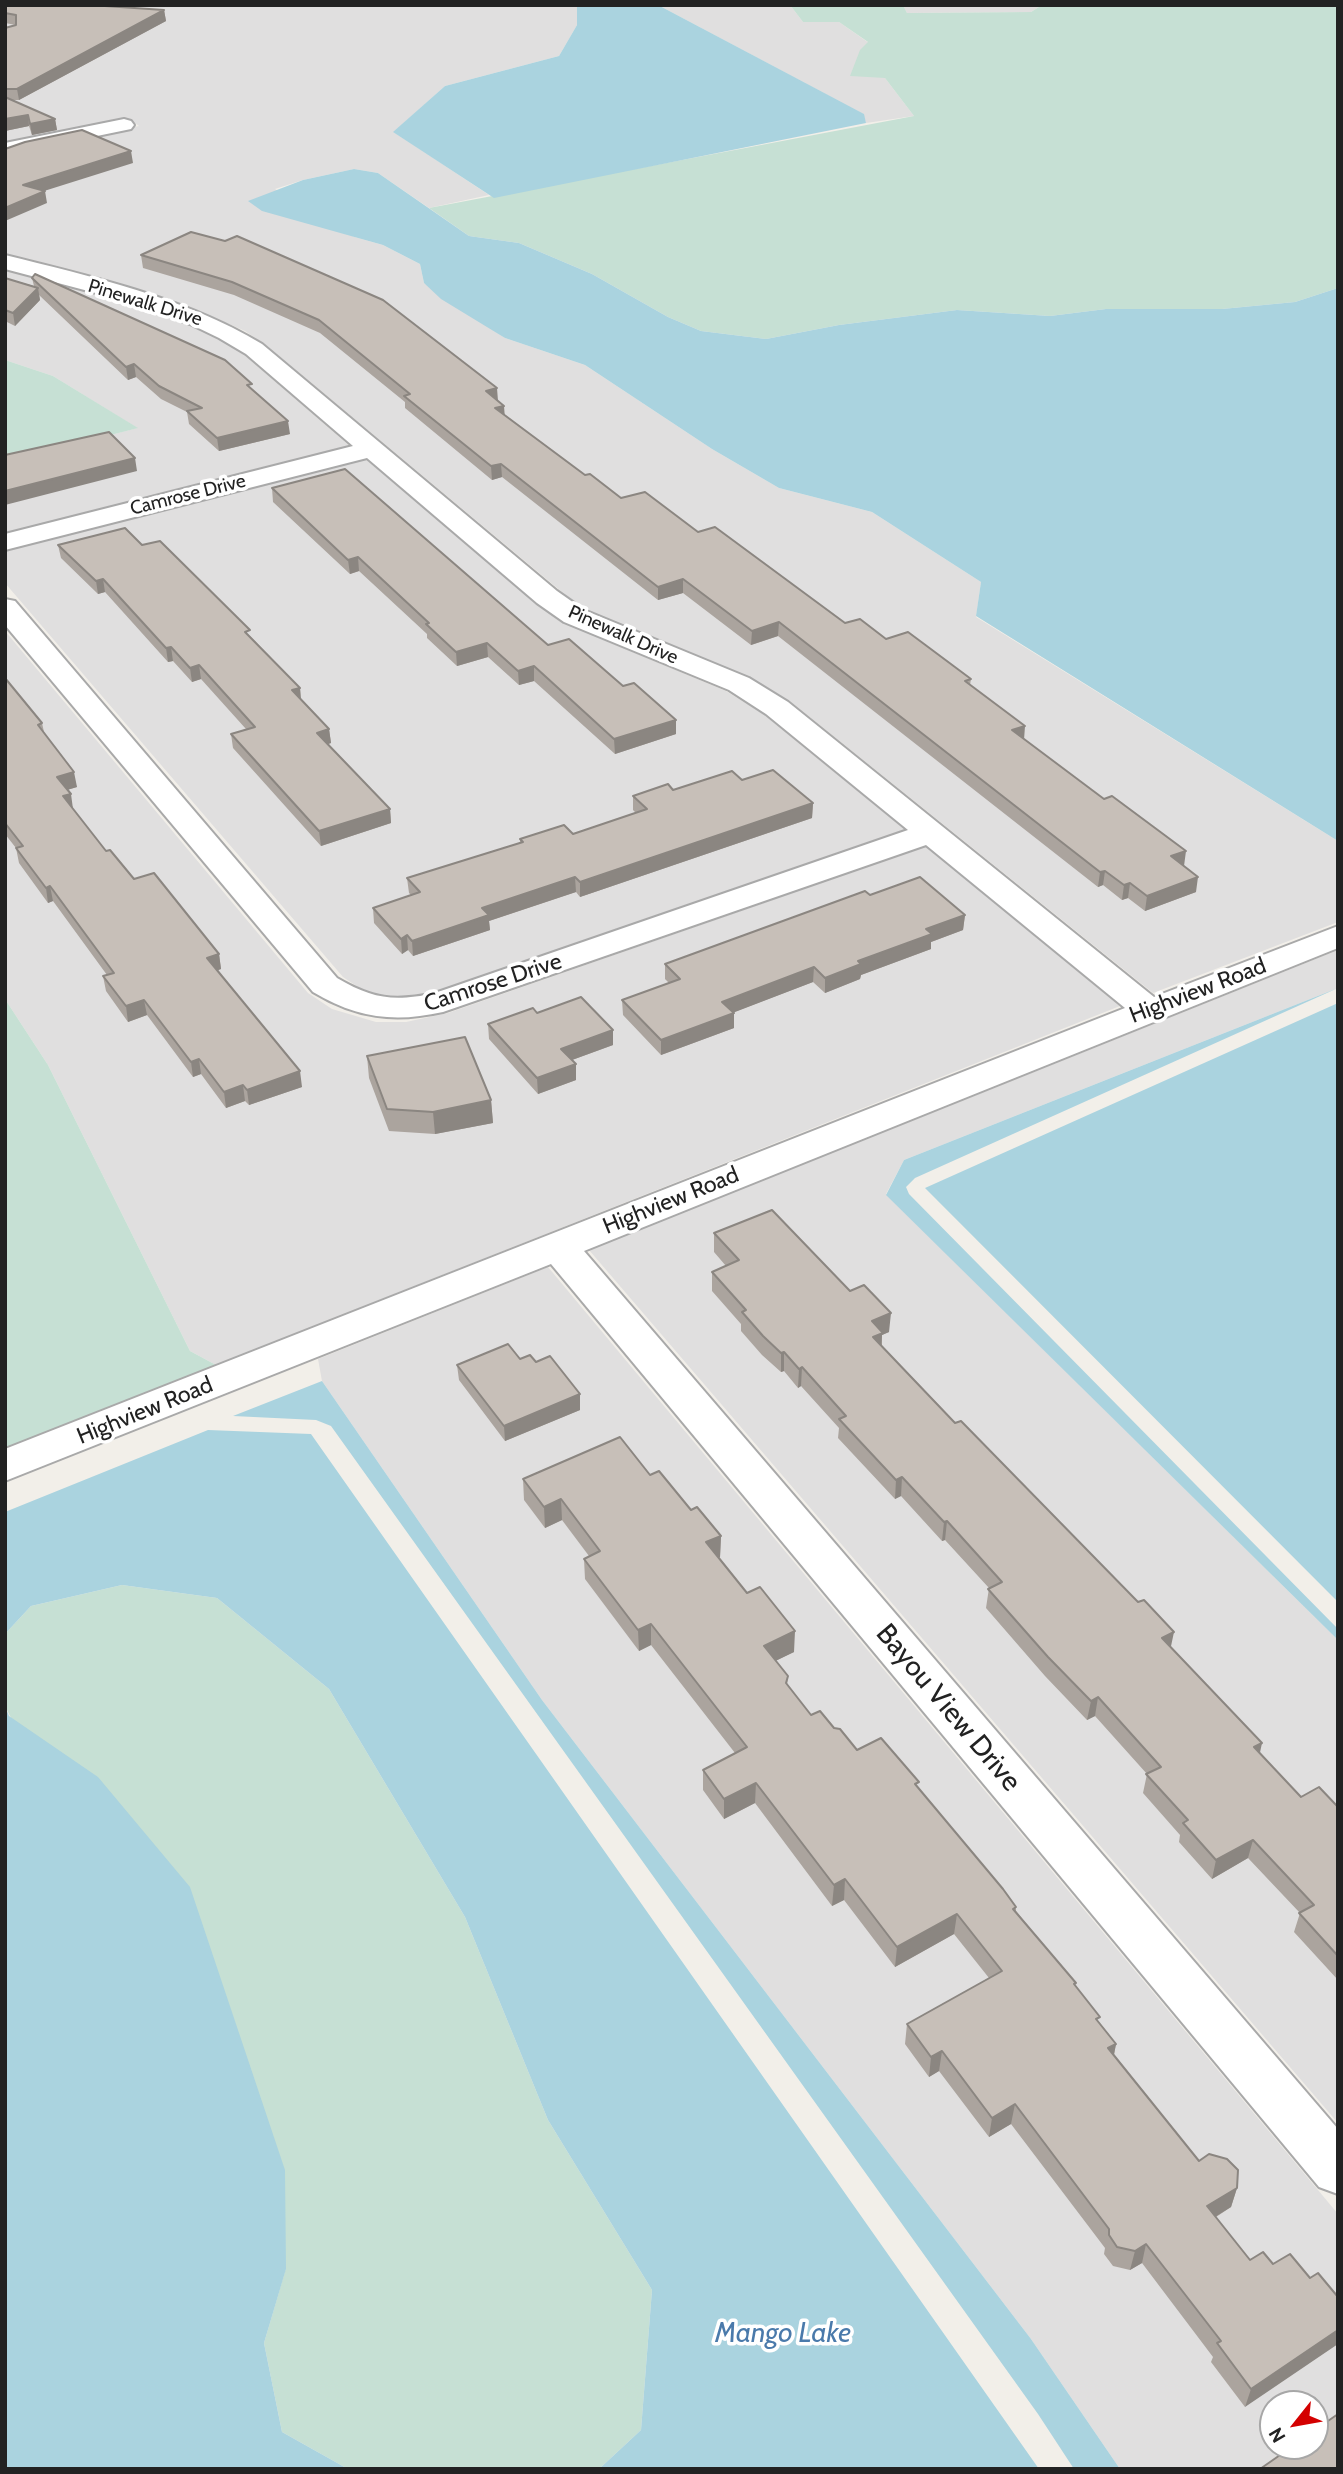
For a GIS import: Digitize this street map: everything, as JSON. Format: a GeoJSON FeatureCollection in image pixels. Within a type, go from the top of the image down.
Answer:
{"type":"FeatureCollection","features":[{"type":"Feature","properties":{"kind":"street"},"geometry":{"type":"LineString","coordinates":[[5,149],[124,125]]}},
{"type":"Feature","properties":{"kind":"street","name":"Pinewalk Drive"},"geometry":{"type":"LineString","coordinates":[[5,261],[182,312],[233,334],[573,616],[748,690],[777,708],[1149,1010]]}},
{"type":"Feature","properties":{"kind":"street","name":"Camrose Drive"},"geometry":{"type":"LineString","coordinates":[[5,542],[371,449]]}},
{"type":"Feature","properties":{"kind":"street","name":"Camrose Drive"},"geometry":{"type":"LineString","coordinates":[[5,607],[325,985],[349,1001],[380,1010],[409,1010],[443,1002],[932,832]]}},
{"type":"Feature","properties":{"kind":"street","name":"Highview Road"},"geometry":{"type":"LineString","coordinates":[[5,1466],[1338,936]]}},
{"type":"Feature","properties":{"kind":"street","name":"Bayou View Drive"},"geometry":{"type":"LineString","coordinates":[[558,1246],[1338,2169]]}},
{"type":"Feature","properties":{"kind":"shaded area"},"geometry":{"type":"Polygon","coordinates":[[[5,5],[586,5],[577,7],[577,25],[559,56],[445,86],[394,132],[489,195],[429,208],[378,173],[354,169],[275,189],[355,237],[383,245],[420,264],[424,283],[505,338],[585,365],[712,449],[779,488],[872,512],[981,582],[976,617],[1338,841],[1338,922],[1153,993],[791,702],[751,678],[587,611],[267,346],[245,331],[192,308],[5,254],[5,154],[139,126],[131,120],[5,145],[5,34],[16,26],[5,28],[5,5]]]}},
{"type":"Feature","properties":{"kind":"shaded area"},"geometry":{"type":"Polygon","coordinates":[[[658,5],[790,5],[803,22],[839,22],[869,43],[885,78],[914,116],[866,123],[863,114],[658,5]]]}},
{"type":"Feature","properties":{"kind":"shaded area"},"geometry":{"type":"Polygon","coordinates":[[[903,5],[1042,5],[1031,12],[907,13],[903,5]]]}},
{"type":"Feature","properties":{"kind":"shaded area"},"geometry":{"type":"Polygon","coordinates":[[[5,269],[171,316],[221,338],[241,352],[351,447],[5,534],[5,462],[137,428],[53,376],[5,360],[5,269]]]}},
{"type":"Feature","properties":{"kind":"shaded area"},"geometry":{"type":"Polygon","coordinates":[[[363,457],[559,621],[726,691],[762,713],[906,830],[436,992],[409,998],[388,998],[364,991],[343,977],[5,583],[5,550],[363,457]]]}},
{"type":"Feature","properties":{"kind":"shaded area"},"geometry":{"type":"Polygon","coordinates":[[[5,631],[308,993],[332,1009],[376,1022],[406,1022],[448,1013],[926,846],[1120,1006],[216,1365],[190,1351],[48,1065],[5,999],[5,631]]]}},
{"type":"Feature","properties":{"kind":"shaded area"},"geometry":{"type":"Polygon","coordinates":[[[1338,950],[1338,988],[904,1160],[886,1194],[1338,1640],[1338,2123],[589,1250],[1338,950]]]}},
{"type":"Feature","properties":{"kind":"shaded area"},"geometry":{"type":"Polygon","coordinates":[[[548,1267],[1338,2214],[1338,2469],[1120,2469],[1031,2339],[542,1700],[322,1381],[318,1359],[548,1267]]]}},
{"type":"Feature","properties":{"kind":"green space"},"geometry":{"type":"Polygon","coordinates":[[[790,5],[903,5],[907,13],[1031,12],[1042,5],[1338,5],[1338,288],[1295,302],[1222,309],[1106,309],[1050,316],[957,310],[839,325],[766,339],[701,331],[668,317],[592,274],[519,243],[469,236],[429,208],[914,116],[885,78],[850,76],[860,50],[868,42],[839,22],[803,22],[790,5]]]}},
{"type":"Feature","properties":{"kind":"green space"},"geometry":{"type":"Polygon","coordinates":[[[5,360],[53,376],[138,428],[5,462],[5,360]]]}},
{"type":"Feature","properties":{"kind":"green space"},"geometry":{"type":"Polygon","coordinates":[[[5,999],[48,1065],[190,1351],[216,1365],[5,1449],[5,999]]]}},
{"type":"Feature","properties":{"kind":"green space"},"geometry":{"type":"Polygon","coordinates":[[[122,1585],[217,1598],[329,1689],[465,1917],[548,2120],[652,2290],[641,2430],[599,2469],[348,2469],[282,2432],[264,2343],[286,2268],[5,1706],[5,1634],[31,1606],[122,1585]]]}},
{"type":"Feature","properties":{"kind":"water"},"geometry":{"type":"Polygon","coordinates":[[[658,5],[864,114],[866,123],[494,198],[393,132],[445,86],[559,56],[577,25],[577,7],[658,5]]]}},
{"type":"Feature","properties":{"kind":"water"},"geometry":{"type":"Polygon","coordinates":[[[354,169],[378,173],[469,236],[519,243],[592,274],[668,317],[701,331],[766,339],[839,325],[957,310],[1050,316],[1106,309],[1222,309],[1295,302],[1338,288],[1338,841],[976,616],[981,582],[872,512],[779,488],[712,449],[585,365],[505,338],[441,299],[424,283],[420,264],[383,245],[262,211],[248,201],[303,180],[354,169]]]}},
{"type":"Feature","properties":{"kind":"water"},"geometry":{"type":"Polygon","coordinates":[[[1338,988],[915,1178],[906,1187],[909,1194],[1338,1629],[1338,1640],[886,1195],[904,1160],[1338,988]]]}},
{"type":"Feature","properties":{"kind":"water"},"geometry":{"type":"Polygon","coordinates":[[[1338,1003],[1338,1602],[925,1188],[1338,1003]]]}},
{"type":"Feature","properties":{"kind":"water"},"geometry":{"type":"Polygon","coordinates":[[[322,1381],[542,1700],[1031,2339],[1120,2469],[1074,2469],[1038,2414],[331,1426],[316,1420],[233,1416],[322,1381]]]}},
{"type":"Feature","properties":{"kind":"water","name":"Mango Lake"},"geometry":{"type":"Polygon","coordinates":[[[208,1430],[311,1434],[1039,2469],[599,2469],[641,2430],[652,2290],[548,2120],[465,1917],[329,1689],[217,1598],[122,1585],[31,1606],[5,1634],[5,1512],[208,1430]]]}},
{"type":"Feature","properties":{"kind":"water"},"geometry":{"type":"Polygon","coordinates":[[[5,1706],[9,1716],[98,1777],[190,1887],[285,2170],[286,2269],[264,2343],[282,2432],[348,2469],[5,2469],[5,1706]]]}},
{"type":"Feature","properties":{"kind":"building"},"geometry":{"type":"Polygon","coordinates":[[[5,5],[90,5],[164,10],[17,89],[5,89],[5,28],[16,25],[16,15],[5,13],[5,5]]]}},
{"type":"Feature","properties":{"kind":"building"},"geometry":{"type":"Polygon","coordinates":[[[5,97],[55,119],[30,124],[28,115],[5,119],[5,97]]]}},
{"type":"Feature","properties":{"kind":"building"},"geometry":{"type":"Polygon","coordinates":[[[82,130],[131,151],[23,185],[45,191],[5,208],[5,149],[82,130]]]}},
{"type":"Feature","properties":{"kind":"building"},"geometry":{"type":"Polygon","coordinates":[[[191,232],[225,241],[237,236],[383,300],[497,388],[486,391],[504,406],[495,408],[585,475],[590,474],[621,498],[645,492],[698,532],[715,527],[845,623],[860,619],[886,639],[908,632],[971,679],[965,681],[1025,726],[1012,730],[1104,799],[1112,796],[1186,851],[1171,856],[1198,877],[1147,896],[1130,883],[1124,885],[1105,871],[1100,872],[779,622],[752,631],[683,579],[658,587],[501,464],[491,466],[404,396],[410,394],[319,320],[232,282],[141,255],[191,232]]]}},
{"type":"Feature","properties":{"kind":"building"},"geometry":{"type":"Polygon","coordinates":[[[35,274],[225,360],[252,384],[247,385],[288,421],[217,438],[187,411],[202,408],[159,386],[134,364],[126,367],[32,278],[35,274]]]}},
{"type":"Feature","properties":{"kind":"building"},"geometry":{"type":"Polygon","coordinates":[[[5,278],[38,288],[13,313],[5,310],[5,278]]]}},
{"type":"Feature","properties":{"kind":"building"},"geometry":{"type":"Polygon","coordinates":[[[109,432],[135,458],[5,491],[5,455],[109,432]]]}},
{"type":"Feature","properties":{"kind":"building"},"geometry":{"type":"Polygon","coordinates":[[[345,469],[548,645],[569,639],[623,686],[634,683],[676,720],[614,739],[534,666],[518,671],[487,643],[456,652],[358,557],[348,560],[272,488],[345,469]]]}},
{"type":"Feature","properties":{"kind":"building"},"geometry":{"type":"Polygon","coordinates":[[[125,528],[142,545],[160,541],[250,630],[245,632],[300,688],[292,690],[329,729],[317,733],[390,809],[319,831],[231,734],[255,727],[199,665],[190,668],[171,647],[166,648],[103,579],[96,581],[58,545],[125,528]]]}},
{"type":"Feature","properties":{"kind":"building"},"geometry":{"type":"Polygon","coordinates":[[[5,678],[42,723],[38,725],[74,772],[57,777],[71,794],[63,796],[106,851],[110,850],[134,879],[154,873],[219,954],[207,958],[300,1071],[247,1090],[243,1085],[224,1092],[199,1059],[191,1062],[144,1000],[126,1006],[103,976],[114,973],[50,886],[46,888],[16,848],[23,846],[5,823],[5,678]]]}},
{"type":"Feature","properties":{"kind":"building"},"geometry":{"type":"Polygon","coordinates":[[[773,770],[813,803],[580,882],[575,877],[482,908],[489,915],[412,941],[407,935],[401,939],[373,908],[420,892],[407,878],[523,842],[520,839],[564,825],[573,834],[647,809],[633,796],[668,784],[673,790],[732,771],[742,780],[773,770]]]}},
{"type":"Feature","properties":{"kind":"building"},"geometry":{"type":"Polygon","coordinates":[[[920,877],[965,915],[926,929],[932,934],[858,961],[861,964],[825,978],[814,967],[722,1002],[734,1013],[661,1040],[622,1000],[680,979],[665,964],[865,891],[870,895],[920,877]]]}},
{"type":"Feature","properties":{"kind":"building"},"geometry":{"type":"Polygon","coordinates":[[[581,997],[613,1030],[561,1049],[576,1064],[537,1078],[488,1024],[533,1008],[537,1013],[581,997]]]}},
{"type":"Feature","properties":{"kind":"building"},"geometry":{"type":"Polygon","coordinates":[[[465,1037],[491,1100],[433,1112],[387,1109],[367,1056],[465,1037]]]}},
{"type":"Feature","properties":{"kind":"building"},"geometry":{"type":"Polygon","coordinates":[[[772,1210],[850,1291],[864,1285],[891,1313],[872,1321],[883,1333],[873,1337],[955,1423],[961,1421],[1138,1602],[1144,1600],[1174,1632],[1162,1638],[1262,1743],[1254,1747],[1301,1797],[1319,1787],[1338,1807],[1338,1956],[1299,1913],[1314,1905],[1253,1840],[1216,1860],[1183,1823],[1188,1820],[1146,1774],[1161,1767],[1098,1697],[1091,1701],[1048,1657],[988,1589],[1002,1582],[947,1521],[944,1522],[902,1477],[896,1480],[839,1419],[846,1416],[802,1367],[799,1369],[784,1352],[781,1353],[742,1312],[746,1310],[712,1272],[739,1260],[714,1233],[772,1210]]]}},
{"type":"Feature","properties":{"kind":"building"},"geometry":{"type":"Polygon","coordinates":[[[508,1344],[520,1359],[530,1355],[536,1362],[550,1356],[580,1394],[504,1426],[457,1365],[508,1344]]]}},
{"type":"Feature","properties":{"kind":"building"},"geometry":{"type":"Polygon","coordinates":[[[620,1437],[650,1475],[659,1471],[691,1510],[697,1507],[721,1536],[706,1542],[747,1593],[760,1587],[795,1631],[764,1646],[788,1676],[786,1683],[811,1715],[820,1711],[834,1728],[840,1729],[857,1750],[881,1738],[919,1782],[915,1784],[1003,1889],[1016,1907],[1013,1909],[1076,1983],[1074,1984],[1100,2017],[1096,2019],[1116,2044],[1108,2048],[1199,2161],[1209,2154],[1227,2159],[1238,2170],[1237,2188],[1207,2206],[1250,2260],[1263,2252],[1273,2264],[1290,2254],[1310,2278],[1318,2273],[1338,2297],[1338,2330],[1251,2389],[1217,2343],[1221,2341],[1146,2244],[1135,2251],[1117,2247],[1109,2235],[1109,2229],[1015,2104],[992,2118],[942,2051],[931,2057],[907,2024],[1002,1971],[957,1914],[897,1947],[845,1879],[834,1885],[756,1783],[724,1799],[703,1770],[747,1747],[651,1624],[638,1630],[584,1559],[600,1551],[561,1499],[544,1507],[523,1479],[620,1437]]]}},
{"type":"Feature","properties":{"kind":"building"},"geometry":{"type":"Polygon","coordinates":[[[1338,2414],[1338,2469],[1260,2469],[1273,2460],[1329,2460],[1329,2420],[1338,2414]]]}}]}
